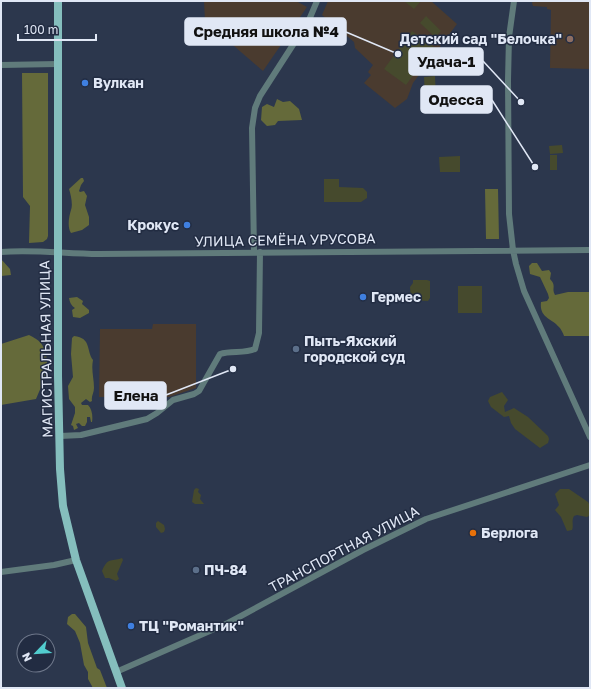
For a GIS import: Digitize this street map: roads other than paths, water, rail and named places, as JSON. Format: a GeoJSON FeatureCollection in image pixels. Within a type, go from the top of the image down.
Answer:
{"type":"FeatureCollection","features":[{"type":"Feature","properties":{"kind":"main road","name":"МАГИСТРАЛЬНАЯ УЛИЦА"},"geometry":{"type":"LineString","coordinates":[[58,1],[60,469],[63,506],[76,560],[122,688]]}},
{"type":"Feature","properties":{"kind":"street"},"geometry":{"type":"LineString","coordinates":[[60,436],[82,435],[150,418],[173,400],[199,391],[220,354],[224,352],[250,351],[255,349],[259,333],[252,128],[255,108],[263,90],[309,20],[317,1]]}},
{"type":"Feature","properties":{"kind":"street"},"geometry":{"type":"LineString","coordinates":[[514,1],[509,37],[508,80],[509,214],[513,250],[524,291],[590,437]]}},
{"type":"Feature","properties":{"kind":"street"},"geometry":{"type":"LineString","coordinates":[[1,65],[58,64]]}},
{"type":"Feature","properties":{"kind":"street","name":"УЛИЦА СЕМЁНА УРУСОВА"},"geometry":{"type":"LineString","coordinates":[[1,252],[32,250],[99,254],[590,250]]}},
{"type":"Feature","properties":{"kind":"street","name":"ТРАНСПОРТНАЯ УЛИЦА"},"geometry":{"type":"LineString","coordinates":[[116,672],[228,623],[363,550],[426,519],[590,465]]}},
{"type":"Feature","properties":{"kind":"street"},"geometry":{"type":"LineString","coordinates":[[1,572],[41,567],[76,560]]}},
{"type":"Feature","properties":{"kind":"place","name":"Детский сад \"Белочка\""},"geometry":{"type":"Point","coordinates":[570,39]}},
{"type":"Feature","properties":{"kind":"place","name":"Средняя школа №4"},"geometry":{"type":"Point","coordinates":[398,54]}},
{"type":"Feature","properties":{"kind":"place","name":"Вулкан"},"geometry":{"type":"Point","coordinates":[85,83]}},
{"type":"Feature","properties":{"kind":"place","name":"Удача-1"},"geometry":{"type":"Point","coordinates":[521,102]}},
{"type":"Feature","properties":{"kind":"place","name":"Одесса"},"geometry":{"type":"Point","coordinates":[535,167]}},
{"type":"Feature","properties":{"kind":"place","name":"Крокус"},"geometry":{"type":"Point","coordinates":[187,225]}},
{"type":"Feature","properties":{"kind":"place","name":"Гермес"},"geometry":{"type":"Point","coordinates":[363,297]}},
{"type":"Feature","properties":{"kind":"place","name":"Пыть-Яхский городской суд"},"geometry":{"type":"Point","coordinates":[296,349]}},
{"type":"Feature","properties":{"kind":"place","name":"Елена"},"geometry":{"type":"Point","coordinates":[233,369]}},
{"type":"Feature","properties":{"kind":"place","name":"Берлога"},"geometry":{"type":"Point","coordinates":[473,533]}},
{"type":"Feature","properties":{"kind":"place","name":"ПЧ-84"},"geometry":{"type":"Point","coordinates":[196,570]}},
{"type":"Feature","properties":{"kind":"place","name":"ТЦ \"Романтик\""},"geometry":{"type":"Point","coordinates":[131,626]}}]}
